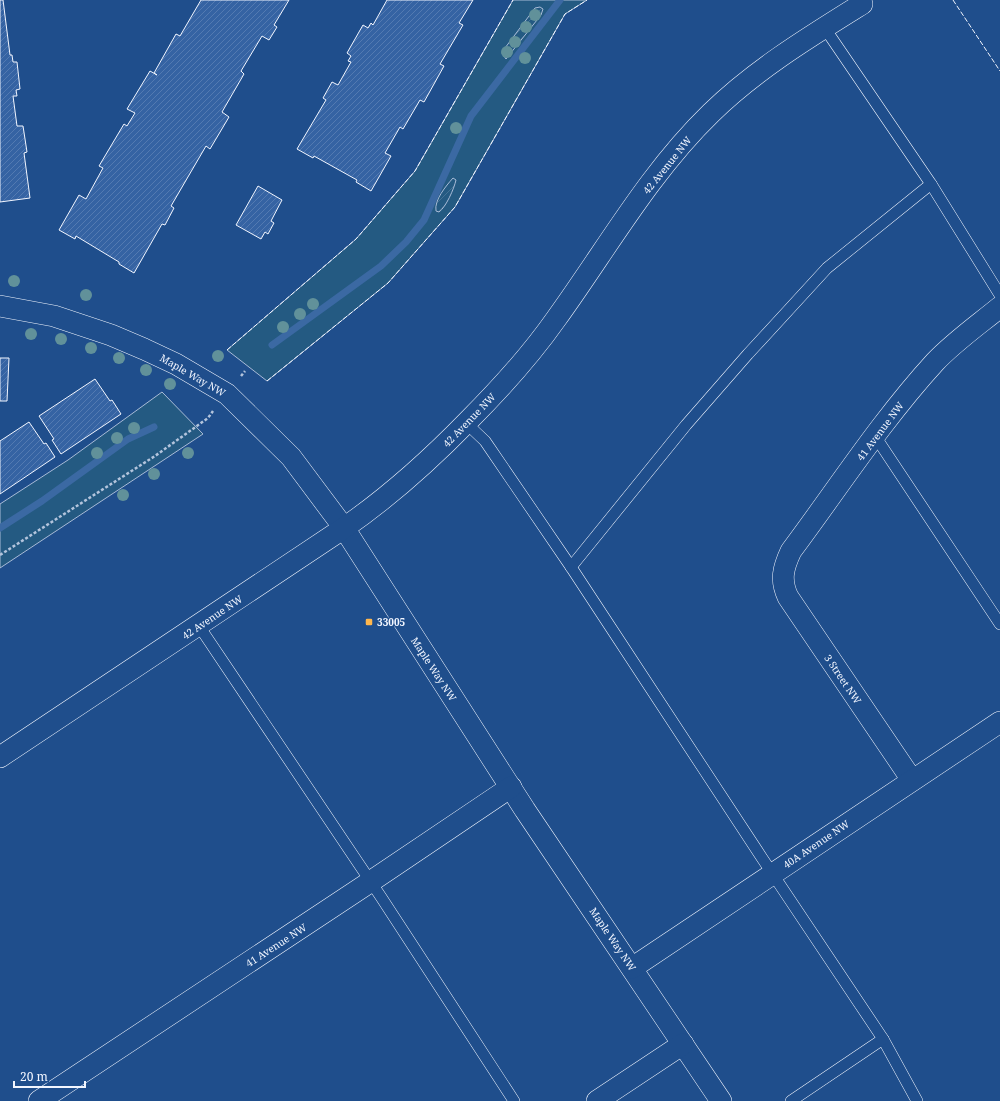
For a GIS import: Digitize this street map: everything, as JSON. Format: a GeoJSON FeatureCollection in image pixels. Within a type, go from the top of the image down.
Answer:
{"type":"FeatureCollection","features":[{"type":"Feature","properties":{"kind":"street","name":"42 Avenue NW"},"geometry":{"type":"LineString","coordinates":[[0,757],[344,528],[369,511],[403,483],[466,423],[513,374],[538,344],[656,174],[710,114],[744,83],[824,27],[862,4]]}},
{"type":"Feature","properties":{"kind":"street","name":"Maple Way NW"},"geometry":{"type":"LineString","coordinates":[[0,306],[54,316],[111,335],[159,356],[227,394],[291,457],[344,528],[511,787],[722,1101]]}},
{"type":"Feature","properties":{"kind":"street","name":"41 Avenue NW"},"geometry":{"type":"LineString","coordinates":[[783,575],[786,562],[791,551],[875,436],[913,388],[936,361],[1000,307]]}},
{"type":"Feature","properties":{"kind":"street","name":"3 Street NW"},"geometry":{"type":"LineString","coordinates":[[783,575],[784,588],[788,597],[912,780]]}},
{"type":"Feature","properties":{"kind":"street","name":"40A Avenue NW"},"geometry":{"type":"LineString","coordinates":[[632,968],[1000,722]]}},
{"type":"Feature","properties":{"kind":"street","name":"41 Avenue NW"},"geometry":{"type":"LineString","coordinates":[[39,1101],[511,787]]}},
{"type":"Feature","properties":{"kind":"street"},"geometry":{"type":"LineString","coordinates":[[597,1101],[683,1044]]}},
{"type":"Feature","properties":{"kind":"lane"},"geometry":{"type":"LineString","coordinates":[[824,27],[931,184],[1000,295]]}},
{"type":"Feature","properties":{"kind":"lane"},"geometry":{"type":"LineString","coordinates":[[571,567],[686,425],[748,354],[827,268],[931,184]]}},
{"type":"Feature","properties":{"kind":"lane"},"geometry":{"type":"LineString","coordinates":[[466,423],[485,441],[571,567],[883,1039],[917,1101]]}},
{"type":"Feature","properties":{"kind":"lane"},"geometry":{"type":"LineString","coordinates":[[875,436],[1000,624]]}},
{"type":"Feature","properties":{"kind":"lane"},"geometry":{"type":"LineString","coordinates":[[198,626],[370,882],[514,1101]]}},
{"type":"Feature","properties":{"kind":"lane"},"geometry":{"type":"LineString","coordinates":[[791,1101],[883,1039]]}},
{"type":"Feature","properties":{"kind":"path"},"geometry":{"type":"LineString","coordinates":[[0,555],[155,456],[208,418],[213,410]]}},
{"type":"Feature","properties":{"kind":"shaded area"},"geometry":{"type":"Polygon","coordinates":[[[513,0],[587,0],[565,14],[455,207],[388,283],[267,381],[227,350],[356,239],[415,171],[513,0]]]}},
{"type":"Feature","properties":{"kind":"shaded area"},"geometry":{"type":"Polygon","coordinates":[[[540,7],[543,9],[541,15],[506,59],[502,53],[505,48],[535,8],[540,7]]]}},
{"type":"Feature","properties":{"kind":"shaded area"},"geometry":{"type":"Polygon","coordinates":[[[453,178],[456,180],[449,198],[442,210],[439,212],[436,211],[439,198],[453,178]]]}},
{"type":"Feature","properties":{"kind":"shaded area"},"geometry":{"type":"Polygon","coordinates":[[[162,392],[203,434],[0,568],[0,504],[68,460],[162,392]]]}},
{"type":"Feature","properties":{"kind":"building"},"geometry":{"type":"Polygon","coordinates":[[[0,0],[3,0],[10,55],[12,55],[13,62],[17,62],[20,89],[16,90],[17,96],[13,96],[17,126],[23,126],[27,152],[24,153],[30,198],[0,202],[0,0]]]}},
{"type":"Feature","properties":{"kind":"building"},"geometry":{"type":"Polygon","coordinates":[[[201,0],[289,0],[274,25],[277,27],[269,40],[262,36],[241,71],[244,74],[222,112],[229,117],[210,149],[206,146],[171,206],[174,208],[165,225],[162,224],[134,273],[119,264],[119,262],[76,236],[75,239],[59,230],[79,195],[86,199],[103,168],[99,166],[124,124],[127,126],[135,113],[127,109],[150,71],[157,75],[154,73],[176,34],[180,36],[201,0]]]}},
{"type":"Feature","properties":{"kind":"building"},"geometry":{"type":"Polygon","coordinates":[[[387,0],[473,0],[459,23],[463,25],[440,64],[444,66],[424,102],[420,100],[403,129],[400,127],[385,153],[391,156],[371,191],[356,182],[357,180],[314,156],[313,158],[297,149],[326,100],[323,98],[332,82],[338,85],[351,62],[348,61],[351,56],[347,53],[363,25],[368,28],[371,23],[373,25],[387,0]]]}},
{"type":"Feature","properties":{"kind":"building"},"geometry":{"type":"Polygon","coordinates":[[[258,186],[282,200],[271,221],[274,223],[268,234],[265,232],[261,239],[236,225],[258,186]]]}},
{"type":"Feature","properties":{"kind":"building"},"geometry":{"type":"Polygon","coordinates":[[[0,358],[9,358],[7,401],[0,401],[0,358]]]}},
{"type":"Feature","properties":{"kind":"building"},"geometry":{"type":"Polygon","coordinates":[[[95,379],[121,414],[61,454],[52,440],[54,439],[39,416],[95,379]]]}},
{"type":"Feature","properties":{"kind":"building"},"geometry":{"type":"Polygon","coordinates":[[[29,422],[55,457],[0,494],[0,441],[29,422]]]}},
{"type":"Feature","properties":{"kind":"waterway"},"geometry":{"type":"LineString","coordinates":[[272,345],[381,266],[406,242],[424,220],[471,116],[560,0]]}},
{"type":"Feature","properties":{"kind":"waterway"},"geometry":{"type":"LineString","coordinates":[[0,528],[42,501],[128,439],[154,427]]}},
{"type":"Feature","properties":{"kind":"fence"},"geometry":{"type":"LineString","coordinates":[[227,350],[356,239],[415,171],[513,0]]}},
{"type":"Feature","properties":{"kind":"fence"},"geometry":{"type":"LineString","coordinates":[[267,381],[388,283],[455,207],[565,14],[587,0]]}},
{"type":"Feature","properties":{"kind":"fence"},"geometry":{"type":"LineString","coordinates":[[953,0],[1000,71]]}},
{"type":"Feature","properties":{"kind":"place","name":"33005"},"geometry":{"type":"Point","coordinates":[369,622]}}]}
